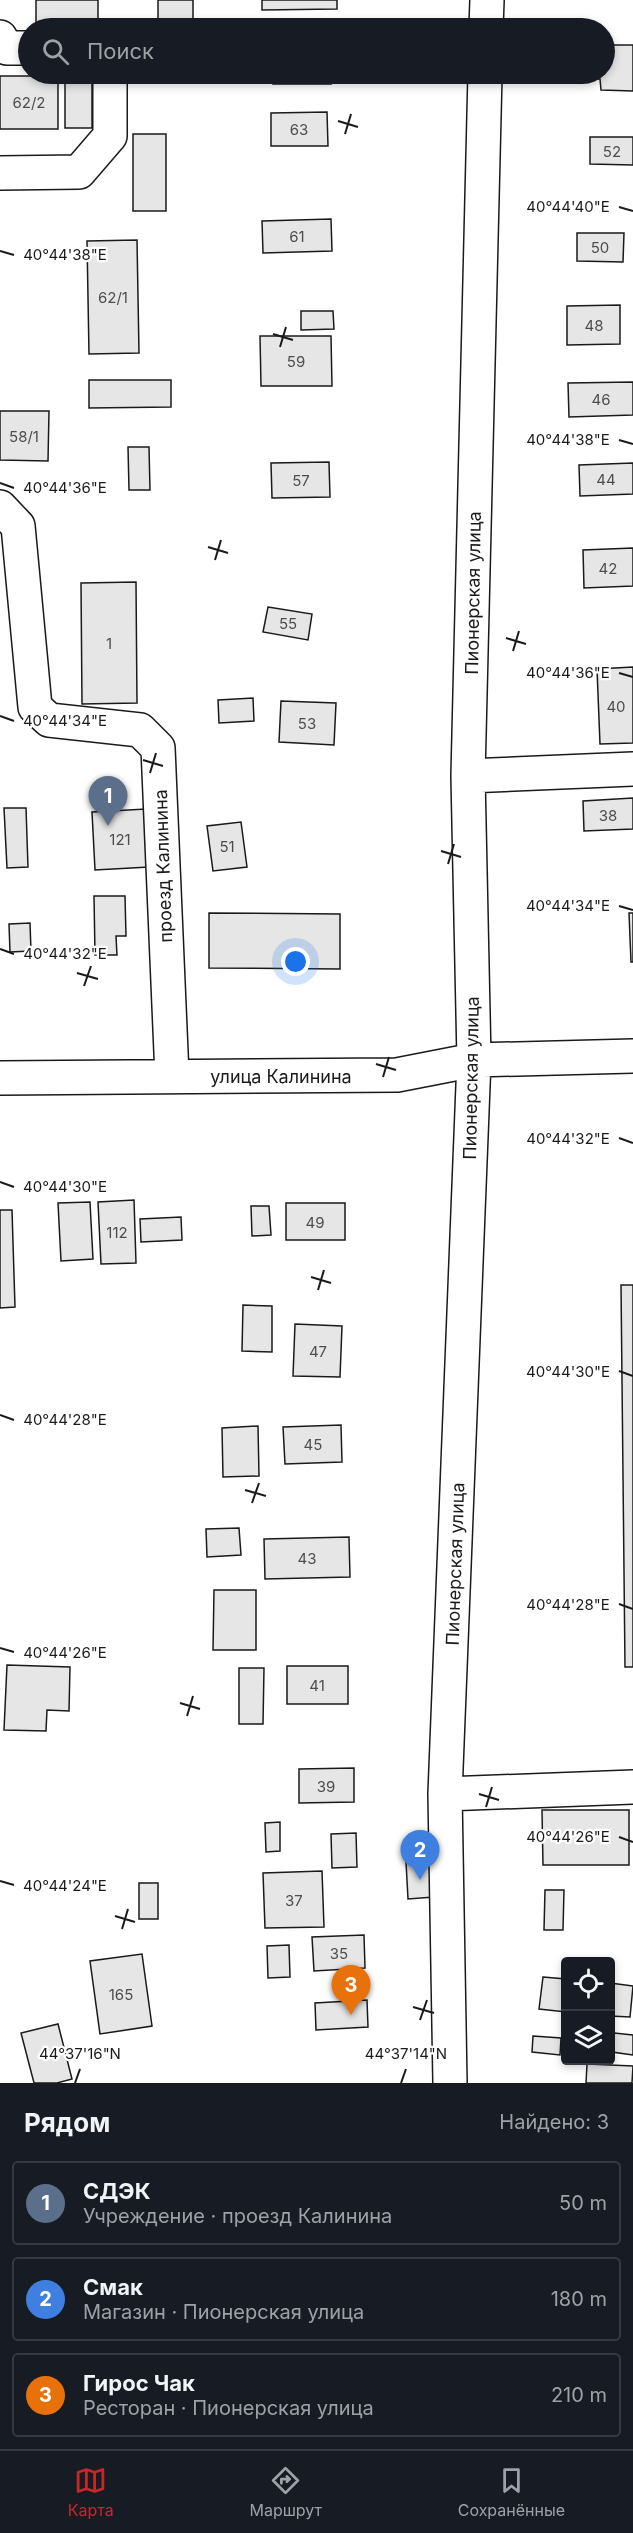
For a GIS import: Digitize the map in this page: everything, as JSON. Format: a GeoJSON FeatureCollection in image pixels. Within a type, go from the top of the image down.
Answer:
{"type":"FeatureCollection","features":[{"type":"Feature","properties":{"kind":"street"},"geometry":{"type":"LineString","coordinates":[[486,18],[487,0]]}},
{"type":"Feature","properties":{"kind":"street"},"geometry":{"type":"LineString","coordinates":[[0,37],[7,48],[18,48]]}},
{"type":"Feature","properties":{"kind":"street"},"geometry":{"type":"LineString","coordinates":[[0,173],[79,172],[110,136],[110,84]]}},
{"type":"Feature","properties":{"kind":"street","name":"Пионерская улица"},"geometry":{"type":"LineString","coordinates":[[450,2083],[446,1794],[474,1060],[468,776],[485,84]]}},
{"type":"Feature","properties":{"kind":"street","name":"проезд Калинина"},"geometry":{"type":"LineString","coordinates":[[0,507],[18,526],[35,707],[50,720],[140,730],[158,748],[172,1077]]}},
{"type":"Feature","properties":{"kind":"street"},"geometry":{"type":"LineString","coordinates":[[468,776],[633,769]]}},
{"type":"Feature","properties":{"kind":"street","name":"улица Калинина"},"geometry":{"type":"LineString","coordinates":[[0,1078],[398,1075],[474,1060],[633,1056]]}},
{"type":"Feature","properties":{"kind":"street"},"geometry":{"type":"LineString","coordinates":[[446,1794],[633,1787]]}},
{"type":"Feature","properties":{"kind":"building"},"geometry":{"type":"Polygon","coordinates":[[[36,0],[98,0],[98,18],[36,18],[36,0]]]}},
{"type":"Feature","properties":{"kind":"building"},"geometry":{"type":"Polygon","coordinates":[[[158,0],[193,0],[193,18],[158,18],[158,0]]]}},
{"type":"Feature","properties":{"kind":"building"},"geometry":{"type":"Polygon","coordinates":[[[262,0],[337,0],[337,9],[262,10],[262,0]]]}},
{"type":"Feature","properties":{"kind":"building"},"geometry":{"type":"Polygon","coordinates":[[[615,45],[633,45],[633,91],[601,90],[600,84],[615,84],[615,45]]]}},
{"type":"Feature","properties":{"kind":"building"},"geometry":{"type":"Polygon","coordinates":[[[0,76],[18,76],[18,84],[58,84],[58,129],[0,129],[0,76]]]}},
{"type":"Feature","properties":{"kind":"building"},"geometry":{"type":"Polygon","coordinates":[[[65,84],[92,84],[92,128],[65,128],[65,84]]]}},
{"type":"Feature","properties":{"kind":"building"},"geometry":{"type":"Polygon","coordinates":[[[327,112],[328,146],[271,146],[271,113],[327,112]]]}},
{"type":"Feature","properties":{"kind":"building"},"geometry":{"type":"Polygon","coordinates":[[[133,134],[166,134],[166,211],[133,211],[133,134]]]}},
{"type":"Feature","properties":{"kind":"building"},"geometry":{"type":"Polygon","coordinates":[[[590,137],[633,137],[633,165],[590,164],[590,137]]]}},
{"type":"Feature","properties":{"kind":"building"},"geometry":{"type":"Polygon","coordinates":[[[331,219],[332,251],[263,253],[262,221],[331,219]]]}},
{"type":"Feature","properties":{"kind":"building"},"geometry":{"type":"Polygon","coordinates":[[[577,233],[624,233],[623,262],[577,261],[577,233]]]}},
{"type":"Feature","properties":{"kind":"building"},"geometry":{"type":"Polygon","coordinates":[[[137,240],[139,353],[89,354],[87,241],[137,240]]]}},
{"type":"Feature","properties":{"kind":"building"},"geometry":{"type":"Polygon","coordinates":[[[620,305],[620,344],[567,345],[567,306],[620,305]]]}},
{"type":"Feature","properties":{"kind":"building"},"geometry":{"type":"Polygon","coordinates":[[[301,311],[333,311],[334,329],[301,330],[301,311]]]}},
{"type":"Feature","properties":{"kind":"building"},"geometry":{"type":"Polygon","coordinates":[[[260,336],[331,336],[332,386],[261,386],[260,336]]]}},
{"type":"Feature","properties":{"kind":"building"},"geometry":{"type":"Polygon","coordinates":[[[89,380],[171,380],[171,407],[89,408],[89,380]]]}},
{"type":"Feature","properties":{"kind":"building"},"geometry":{"type":"Polygon","coordinates":[[[633,382],[633,415],[569,417],[568,383],[633,382]]]}},
{"type":"Feature","properties":{"kind":"building"},"geometry":{"type":"Polygon","coordinates":[[[0,411],[49,411],[48,461],[0,460],[0,411]]]}},
{"type":"Feature","properties":{"kind":"building"},"geometry":{"type":"Polygon","coordinates":[[[128,447],[149,447],[150,490],[129,490],[128,447]]]}},
{"type":"Feature","properties":{"kind":"building"},"geometry":{"type":"Polygon","coordinates":[[[329,462],[330,497],[272,498],[271,463],[329,462]]]}},
{"type":"Feature","properties":{"kind":"building"},"geometry":{"type":"Polygon","coordinates":[[[633,463],[633,494],[580,496],[579,465],[633,463]]]}},
{"type":"Feature","properties":{"kind":"building"},"geometry":{"type":"Polygon","coordinates":[[[633,548],[633,586],[584,588],[583,550],[633,548]]]}},
{"type":"Feature","properties":{"kind":"building"},"geometry":{"type":"Polygon","coordinates":[[[136,582],[137,703],[82,704],[81,583],[136,582]]]}},
{"type":"Feature","properties":{"kind":"building"},"geometry":{"type":"Polygon","coordinates":[[[268,607],[312,614],[308,640],[263,632],[268,607]]]}},
{"type":"Feature","properties":{"kind":"building"},"geometry":{"type":"Polygon","coordinates":[[[633,667],[633,743],[600,744],[597,669],[633,667]]]}},
{"type":"Feature","properties":{"kind":"building"},"geometry":{"type":"Polygon","coordinates":[[[253,698],[254,721],[219,723],[218,700],[253,698]]]}},
{"type":"Feature","properties":{"kind":"building"},"geometry":{"type":"Polygon","coordinates":[[[281,701],[336,703],[334,745],[279,742],[281,701]]]}},
{"type":"Feature","properties":{"kind":"building"},"geometry":{"type":"Polygon","coordinates":[[[633,798],[633,829],[584,831],[583,801],[633,798]]]}},
{"type":"Feature","properties":{"kind":"building"},"geometry":{"type":"Polygon","coordinates":[[[4,808],[26,808],[28,867],[7,868],[4,808]]]}},
{"type":"Feature","properties":{"kind":"building"},"geometry":{"type":"Polygon","coordinates":[[[146,809],[149,867],[95,870],[92,812],[146,809]]]}},
{"type":"Feature","properties":{"kind":"building"},"geometry":{"type":"Polygon","coordinates":[[[241,822],[247,867],[213,871],[207,826],[241,822]]]}},
{"type":"Feature","properties":{"kind":"building"},"geometry":{"type":"Polygon","coordinates":[[[94,896],[125,896],[126,936],[116,936],[117,955],[95,955],[94,896]]]}},
{"type":"Feature","properties":{"kind":"building"},"geometry":{"type":"Polygon","coordinates":[[[209,913],[340,914],[340,969],[209,968],[209,913]]]}},
{"type":"Feature","properties":{"kind":"building"},"geometry":{"type":"Polygon","coordinates":[[[629,913],[633,913],[633,962],[631,962],[629,913]]]}},
{"type":"Feature","properties":{"kind":"building"},"geometry":{"type":"Polygon","coordinates":[[[30,923],[31,951],[10,952],[9,924],[30,923]]]}},
{"type":"Feature","properties":{"kind":"building"},"geometry":{"type":"Polygon","coordinates":[[[134,1200],[136,1263],[101,1264],[98,1202],[134,1200]]]}},
{"type":"Feature","properties":{"kind":"building"},"geometry":{"type":"Polygon","coordinates":[[[90,1202],[93,1259],[61,1261],[58,1203],[90,1202]]]}},
{"type":"Feature","properties":{"kind":"building"},"geometry":{"type":"Polygon","coordinates":[[[286,1203],[345,1203],[345,1240],[286,1240],[286,1203]]]}},
{"type":"Feature","properties":{"kind":"building"},"geometry":{"type":"Polygon","coordinates":[[[251,1206],[269,1206],[271,1235],[252,1236],[251,1206]]]}},
{"type":"Feature","properties":{"kind":"building"},"geometry":{"type":"Polygon","coordinates":[[[0,1210],[12,1210],[15,1307],[0,1308],[0,1210]]]}},
{"type":"Feature","properties":{"kind":"building"},"geometry":{"type":"Polygon","coordinates":[[[181,1217],[182,1240],[141,1242],[140,1219],[181,1217]]]}},
{"type":"Feature","properties":{"kind":"building"},"geometry":{"type":"Polygon","coordinates":[[[621,1285],[633,1285],[633,1667],[625,1667],[621,1285]]]}},
{"type":"Feature","properties":{"kind":"building"},"geometry":{"type":"Polygon","coordinates":[[[243,1305],[272,1306],[272,1352],[242,1351],[243,1305]]]}},
{"type":"Feature","properties":{"kind":"building"},"geometry":{"type":"Polygon","coordinates":[[[295,1324],[342,1326],[340,1377],[293,1376],[295,1324]]]}},
{"type":"Feature","properties":{"kind":"building"},"geometry":{"type":"Polygon","coordinates":[[[341,1425],[342,1462],[285,1464],[283,1427],[341,1425]]]}},
{"type":"Feature","properties":{"kind":"building"},"geometry":{"type":"Polygon","coordinates":[[[258,1426],[259,1476],[223,1477],[222,1428],[258,1426]]]}},
{"type":"Feature","properties":{"kind":"building"},"geometry":{"type":"Polygon","coordinates":[[[239,1528],[241,1555],[207,1557],[206,1529],[239,1528]]]}},
{"type":"Feature","properties":{"kind":"building"},"geometry":{"type":"Polygon","coordinates":[[[349,1537],[350,1577],[265,1579],[264,1539],[349,1537]]]}},
{"type":"Feature","properties":{"kind":"building"},"geometry":{"type":"Polygon","coordinates":[[[214,1590],[256,1590],[256,1650],[213,1650],[214,1590]]]}},
{"type":"Feature","properties":{"kind":"building"},"geometry":{"type":"Polygon","coordinates":[[[7,1665],[70,1667],[69,1711],[47,1710],[46,1731],[4,1730],[7,1665]]]}},
{"type":"Feature","properties":{"kind":"building"},"geometry":{"type":"Polygon","coordinates":[[[287,1666],[348,1666],[348,1704],[287,1704],[287,1666]]]}},
{"type":"Feature","properties":{"kind":"building"},"geometry":{"type":"Polygon","coordinates":[[[239,1668],[264,1668],[263,1724],[239,1724],[239,1668]]]}},
{"type":"Feature","properties":{"kind":"building"},"geometry":{"type":"Polygon","coordinates":[[[354,1768],[354,1802],[299,1803],[299,1769],[354,1768]]]}},
{"type":"Feature","properties":{"kind":"building"},"geometry":{"type":"Polygon","coordinates":[[[542,1810],[629,1810],[629,1865],[543,1865],[542,1810]]]}},
{"type":"Feature","properties":{"kind":"building"},"geometry":{"type":"Polygon","coordinates":[[[280,1822],[280,1851],[266,1852],[265,1823],[280,1822]]]}},
{"type":"Feature","properties":{"kind":"building"},"geometry":{"type":"Polygon","coordinates":[[[356,1833],[357,1867],[332,1868],[331,1834],[356,1833]]]}},
{"type":"Feature","properties":{"kind":"building"},"geometry":{"type":"Polygon","coordinates":[[[432,1860],[434,1897],[408,1899],[406,1862],[432,1860]]]}},
{"type":"Feature","properties":{"kind":"building"},"geometry":{"type":"Polygon","coordinates":[[[322,1871],[324,1927],[265,1928],[263,1873],[322,1871]]]}},
{"type":"Feature","properties":{"kind":"building"},"geometry":{"type":"Polygon","coordinates":[[[139,1883],[158,1883],[158,1919],[139,1919],[139,1883]]]}},
{"type":"Feature","properties":{"kind":"building"},"geometry":{"type":"Polygon","coordinates":[[[545,1890],[564,1890],[563,1930],[544,1930],[545,1890]]]}},
{"type":"Feature","properties":{"kind":"building"},"geometry":{"type":"Polygon","coordinates":[[[364,1935],[365,1968],[314,1971],[312,1937],[364,1935]]]}},
{"type":"Feature","properties":{"kind":"building"},"geometry":{"type":"Polygon","coordinates":[[[289,1945],[290,1977],[268,1978],[267,1946],[289,1945]]]}},
{"type":"Feature","properties":{"kind":"building"},"geometry":{"type":"Polygon","coordinates":[[[142,1954],[152,2026],[100,2034],[90,1961],[142,1954]]]}},
{"type":"Feature","properties":{"kind":"building"},"geometry":{"type":"Polygon","coordinates":[[[543,1977],[561,1979],[561,2011],[539,2009],[543,1977]]]}},
{"type":"Feature","properties":{"kind":"building"},"geometry":{"type":"Polygon","coordinates":[[[615,1984],[633,1986],[630,2017],[615,2016],[615,1984]]]}},
{"type":"Feature","properties":{"kind":"building"},"geometry":{"type":"Polygon","coordinates":[[[367,2000],[368,2027],[316,2030],[315,2003],[367,2000]]]}},
{"type":"Feature","properties":{"kind":"building"},"geometry":{"type":"Polygon","coordinates":[[[58,2024],[72,2079],[57,2083],[34,2083],[21,2033],[58,2024]]]}},
{"type":"Feature","properties":{"kind":"building"},"geometry":{"type":"Polygon","coordinates":[[[615,2033],[633,2035],[633,2055],[615,2052],[615,2033]]]}},
{"type":"Feature","properties":{"kind":"building"},"geometry":{"type":"Polygon","coordinates":[[[533,2036],[561,2038],[560,2055],[532,2052],[533,2036]]]}},
{"type":"Feature","properties":{"kind":"building"},"geometry":{"type":"Polygon","coordinates":[[[587,2065],[633,2066],[632,2083],[586,2083],[587,2065]]]}},
{"type":"Feature","properties":{"kind":"place","name":"СДЭК"},"geometry":{"type":"Point","coordinates":[108,826]}},
{"type":"Feature","properties":{"kind":"place","name":"Смак"},"geometry":{"type":"Point","coordinates":[420,1880]}},
{"type":"Feature","properties":{"kind":"place","name":"Гирос Чак"},"geometry":{"type":"Point","coordinates":[351,2015]}}]}
